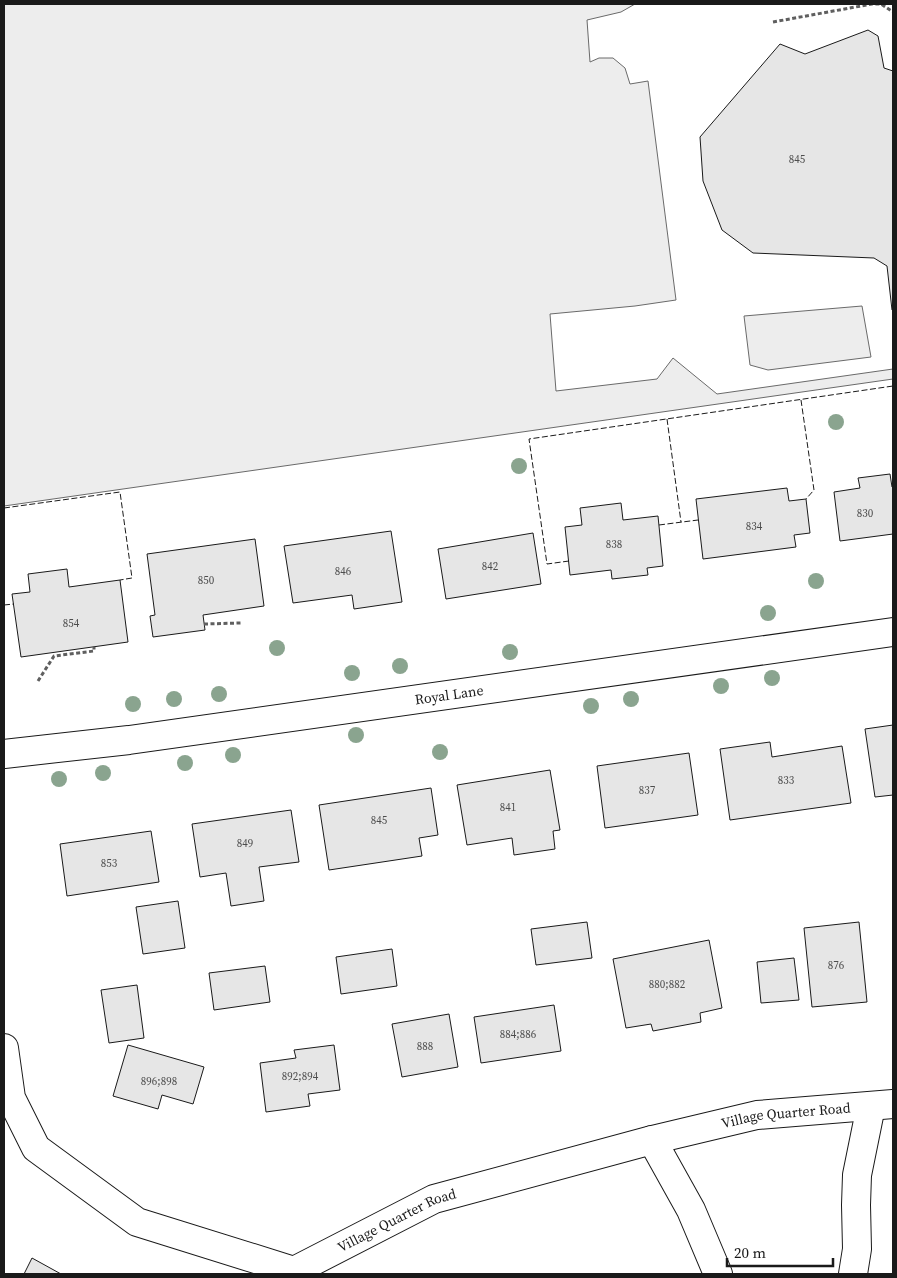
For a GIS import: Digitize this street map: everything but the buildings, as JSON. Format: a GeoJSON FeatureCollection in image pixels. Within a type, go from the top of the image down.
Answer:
{"type":"FeatureCollection","features":[{"type":"Feature","properties":{"kind":"street","name":"Royal Lane"},"geometry":{"type":"LineString","coordinates":[[4,754],[129,740],[893,632]]}},
{"type":"Feature","properties":{"kind":"street","name":"Village Quarter Road"},"geometry":{"type":"LineString","coordinates":[[4,1048],[6,1078],[11,1098],[36,1148],[137,1222],[294,1273],[434,1199],[652,1140],[757,1116],[882,1105]]}},
{"type":"Feature","properties":{"kind":"street"},"geometry":{"type":"LineString","coordinates":[[853,1274],[857,1249],[857,1175],[882,1105]]}},
{"type":"Feature","properties":{"kind":"street"},"geometry":{"type":"LineString","coordinates":[[652,1140],[692,1210],[718,1274]]}},
{"type":"Feature","properties":{"kind":"path"},"geometry":{"type":"LineString","coordinates":[[773,22],[872,4],[881,4],[893,12]]}},
{"type":"Feature","properties":{"kind":"path"},"geometry":{"type":"LineString","coordinates":[[204,624],[241,623]]}},
{"type":"Feature","properties":{"kind":"path"},"geometry":{"type":"LineString","coordinates":[[38,681],[54,656],[94,651],[94,647]]}},
{"type":"Feature","properties":{"kind":"shaded area"},"geometry":{"type":"Polygon","coordinates":[[[4,4],[635,4],[621,12],[587,20],[590,62],[599,58],[613,58],[625,68],[630,84],[648,81],[676,300],[550,314],[556,391],[657,379],[673,358],[717,394],[893,369],[893,379],[4,506],[4,4]]]}},
{"type":"Feature","properties":{"kind":"shaded area"},"geometry":{"type":"Polygon","coordinates":[[[862,306],[871,357],[768,370],[750,365],[744,316],[862,306]]]}},
{"type":"Feature","properties":{"kind":"fence"},"geometry":{"type":"LineString","coordinates":[[569,561],[547,564],[529,439],[893,386]]}},
{"type":"Feature","properties":{"kind":"fence"},"geometry":{"type":"LineString","coordinates":[[801,400],[814,490],[806,499]]}},
{"type":"Feature","properties":{"kind":"fence"},"geometry":{"type":"LineString","coordinates":[[667,419],[681,522]]}},
{"type":"Feature","properties":{"kind":"fence"},"geometry":{"type":"LineString","coordinates":[[4,508],[120,492],[132,578],[120,580]]}},
{"type":"Feature","properties":{"kind":"fence"},"geometry":{"type":"LineString","coordinates":[[659,525],[698,520]]}},
{"type":"Feature","properties":{"kind":"fence"},"geometry":{"type":"LineString","coordinates":[[4,605],[14,604]]}}]}
